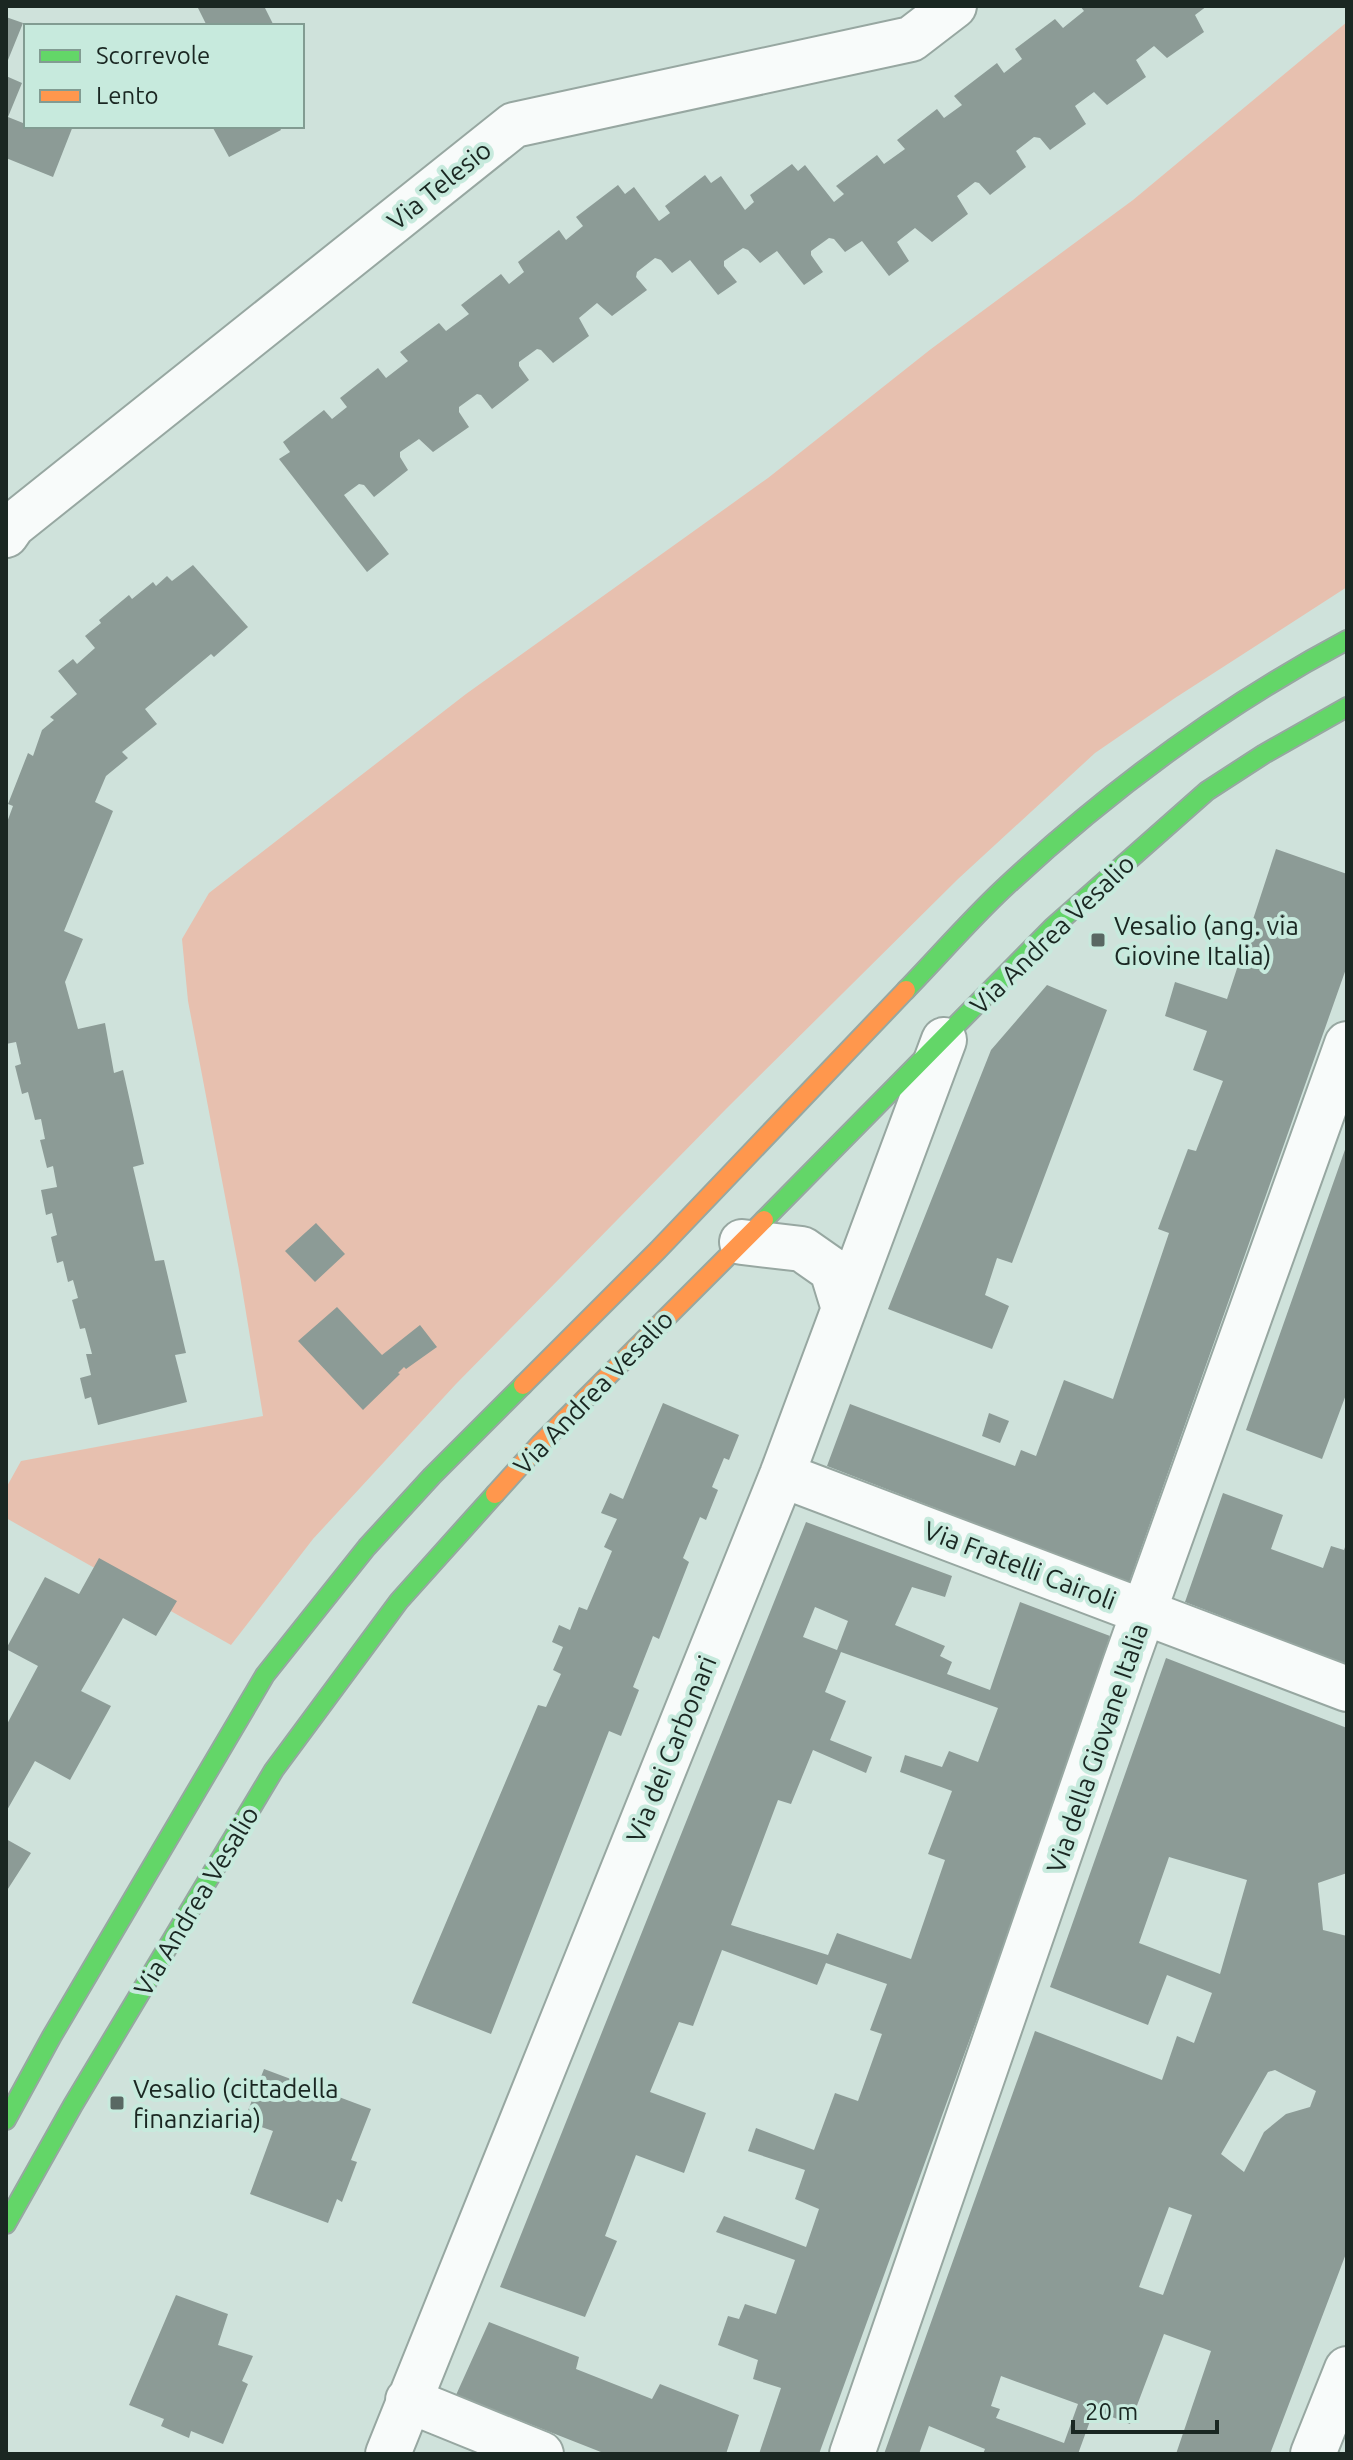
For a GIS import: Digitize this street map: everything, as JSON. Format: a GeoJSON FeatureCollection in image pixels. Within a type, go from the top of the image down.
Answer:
{"type":"FeatureCollection","features":[{"type":"Feature","properties":{"kind":"main road","name":"Via Andrea Vesalio"},"geometry":{"type":"LineString","coordinates":[[6,2120],[265,1675],[318,1606],[423,1486],[658,1250],[1002,890],[1124,784],[1166,753],[1283,674],[1347,640]]}},
{"type":"Feature","properties":{"kind":"main road","name":"Via Andrea Vesalio"},"geometry":{"type":"LineString","coordinates":[[6,2224],[73,2105],[274,1770],[399,1601],[540,1444],[1053,927],[1196,800],[1264,754],[1347,707]]}},
{"type":"Feature","properties":{"kind":"street","name":"Via Telesio"},"geometry":{"type":"LineString","coordinates":[[6,535],[13,525],[514,125],[911,39],[954,6]]}},
{"type":"Feature","properties":{"kind":"street","name":"Via dei Carbonari"},"geometry":{"type":"LineString","coordinates":[[388,2454],[782,1475],[944,1040]]}},
{"type":"Feature","properties":{"kind":"street","name":"Via della Giovane Italia"},"geometry":{"type":"LineString","coordinates":[[852,2454],[1144,1612],[1347,1044]]}},
{"type":"Feature","properties":{"kind":"street"},"geometry":{"type":"LineString","coordinates":[[742,1242],[802,1249],[832,1270],[844,1309]]}},
{"type":"Feature","properties":{"kind":"street","name":"Via Fratelli Cairoli"},"geometry":{"type":"LineString","coordinates":[[782,1475],[1347,1689]]}},
{"type":"Feature","properties":{"kind":"street"},"geometry":{"type":"LineString","coordinates":[[1313,2454],[1347,2369]]}},
{"type":"Feature","properties":{"kind":"street"},"geometry":{"type":"LineString","coordinates":[[408,2400],[541,2454]]}},
{"type":"Feature","properties":{"kind":"shaded area"},"geometry":{"type":"Polygon","coordinates":[[[1347,22],[1347,587],[1095,753],[958,879],[456,1384],[313,1539],[231,1645],[6,1518],[6,1488],[21,1461],[263,1416],[188,1001],[182,939],[209,893],[466,694],[768,478],[931,349],[1133,200],[1347,22]]]}},
{"type":"Feature","properties":{"kind":"building"},"geometry":{"type":"Polygon","coordinates":[[[197,6],[264,6],[273,24],[206,24],[197,6]]]}},
{"type":"Feature","properties":{"kind":"building"},"geometry":{"type":"Polygon","coordinates":[[[1080,6],[1207,6],[1195,15],[1204,32],[1167,58],[1154,46],[1136,60],[1146,77],[1107,105],[1094,92],[1075,106],[1086,124],[1050,150],[1040,138],[1034,137],[1016,151],[1026,167],[990,195],[975,182],[957,196],[968,214],[932,242],[915,228],[897,242],[909,261],[889,276],[862,241],[845,252],[834,239],[829,238],[811,251],[823,272],[804,285],[777,251],[760,263],[743,248],[724,261],[724,266],[737,282],[718,295],[690,260],[672,273],[661,260],[655,258],[637,272],[636,277],[647,290],[612,316],[597,303],[579,318],[589,336],[553,363],[537,349],[519,362],[529,380],[492,409],[477,394],[459,407],[469,427],[433,452],[419,439],[400,452],[408,470],[374,497],[364,485],[359,484],[344,495],[389,554],[367,572],[279,459],[290,452],[283,442],[324,410],[332,419],[347,407],[340,398],[378,368],[386,378],[408,361],[400,352],[439,323],[446,331],[469,314],[461,305],[501,274],[509,284],[524,272],[518,262],[559,230],[566,240],[583,226],[576,217],[618,185],[625,194],[634,187],[659,221],[670,213],[665,206],[705,175],[711,183],[721,176],[745,210],[754,202],[750,195],[792,164],[798,171],[805,165],[834,202],[844,194],[836,186],[877,155],[884,164],[905,149],[897,140],[937,109],[944,118],[962,105],[954,96],[997,63],[1004,73],[1022,59],[1015,49],[1055,19],[1063,28],[1084,11],[1080,6]]]}},
{"type":"Feature","properties":{"kind":"building"},"geometry":{"type":"Polygon","coordinates":[[[6,17],[23,23],[6,65],[6,17]]]}},
{"type":"Feature","properties":{"kind":"building"},"geometry":{"type":"Polygon","coordinates":[[[6,76],[22,83],[8,117],[24,123],[24,128],[72,128],[53,177],[6,158],[6,76]]]}},
{"type":"Feature","properties":{"kind":"building"},"geometry":{"type":"Polygon","coordinates":[[[213,128],[280,128],[281,130],[229,157],[213,128]]]}},
{"type":"Feature","properties":{"kind":"building"},"geometry":{"type":"Polygon","coordinates":[[[193,565],[248,627],[145,709],[157,724],[122,752],[128,758],[106,776],[95,802],[113,811],[64,931],[83,939],[65,982],[78,1029],[105,1023],[114,1073],[123,1070],[144,1164],[133,1167],[155,1261],[164,1260],[186,1353],[175,1355],[187,1402],[98,1425],[91,1397],[85,1399],[80,1378],[91,1375],[86,1354],[92,1354],[85,1328],[80,1329],[72,1300],[78,1298],[73,1280],[68,1282],[63,1261],[57,1263],[51,1237],[57,1235],[52,1213],[46,1215],[41,1190],[57,1187],[53,1166],[47,1168],[40,1140],[45,1139],[41,1119],[35,1120],[28,1092],[22,1094],[15,1066],[21,1064],[16,1042],[6,1044],[6,825],[13,806],[8,804],[28,753],[33,756],[42,730],[54,720],[50,717],[77,694],[58,671],[73,659],[77,664],[95,648],[85,636],[129,595],[132,599],[153,582],[156,586],[167,576],[172,581],[193,565]]]}},
{"type":"Feature","properties":{"kind":"building"},"geometry":{"type":"Polygon","coordinates":[[[1276,849],[1347,874],[1347,966],[1129,1583],[827,1466],[850,1404],[1015,1466],[1021,1450],[1036,1456],[1064,1380],[1113,1399],[1169,1233],[1158,1229],[1188,1149],[1196,1151],[1223,1081],[1193,1070],[1207,1031],[1165,1016],[1175,982],[1227,999],[1276,849]]]}},
{"type":"Feature","properties":{"kind":"building"},"geometry":{"type":"Polygon","coordinates":[[[1047,985],[1107,1010],[1012,1263],[997,1258],[985,1295],[1009,1306],[992,1349],[888,1309],[991,1050],[1047,985]]]}},
{"type":"Feature","properties":{"kind":"building"},"geometry":{"type":"Polygon","coordinates":[[[1347,1144],[1347,1392],[1322,1459],[1246,1430],[1347,1144]]]}},
{"type":"Feature","properties":{"kind":"building"},"geometry":{"type":"Polygon","coordinates":[[[316,1223],[345,1254],[315,1282],[285,1251],[316,1223]]]}},
{"type":"Feature","properties":{"kind":"building"},"geometry":{"type":"Polygon","coordinates":[[[337,1307],[382,1355],[420,1325],[437,1347],[406,1369],[404,1367],[363,1410],[298,1341],[337,1307]]]}},
{"type":"Feature","properties":{"kind":"building"},"geometry":{"type":"Polygon","coordinates":[[[663,1403],[739,1435],[729,1460],[724,1458],[712,1487],[718,1490],[706,1520],[700,1517],[683,1558],[689,1562],[659,1639],[653,1636],[633,1687],[639,1690],[621,1736],[609,1731],[491,2034],[412,2003],[538,1705],[546,1707],[561,1674],[553,1670],[563,1647],[552,1642],[559,1625],[570,1630],[579,1607],[587,1610],[612,1551],[604,1547],[617,1519],[601,1513],[610,1493],[623,1499],[663,1403]]]}},
{"type":"Feature","properties":{"kind":"building"},"geometry":{"type":"Polygon","coordinates":[[[989,1413],[1009,1421],[1000,1443],[982,1436],[989,1413]]]}},
{"type":"Feature","properties":{"kind":"building"},"geometry":{"type":"Polygon","coordinates":[[[1223,1493],[1283,1515],[1271,1549],[1323,1568],[1331,1546],[1344,1550],[1347,1541],[1347,1665],[1185,1602],[1223,1493]]]}},
{"type":"Feature","properties":{"kind":"building"},"geometry":{"type":"Polygon","coordinates":[[[806,1522],[952,1576],[945,1597],[912,1587],[895,1625],[945,1646],[940,1656],[952,1662],[947,1674],[990,1690],[1020,1602],[1110,1636],[988,1989],[819,2454],[759,2454],[781,2388],[753,2379],[758,2360],[718,2345],[728,2316],[739,2319],[745,2304],[776,2314],[795,2260],[716,2232],[724,2216],[806,2247],[819,2209],[795,2199],[805,2170],[748,2151],[756,2128],[814,2150],[835,2093],[858,2101],[882,2034],[870,2030],[887,1984],[826,1963],[817,1985],[722,1950],[693,2026],[679,2022],[650,2092],[706,2113],[684,2173],[636,2155],[605,2236],[617,2241],[585,2317],[500,2287],[806,1522]],[[815,1607],[803,1637],[837,1650],[848,1621],[815,1607]],[[841,1652],[825,1692],[846,1701],[830,1740],[872,1757],[866,1773],[813,1750],[791,1804],[778,1800],[731,1925],[828,1955],[837,1933],[911,1959],[945,1860],[928,1854],[952,1791],[900,1772],[905,1755],[942,1767],[949,1751],[978,1762],[998,1708],[841,1652]]]}},
{"type":"Feature","properties":{"kind":"building"},"geometry":{"type":"Polygon","coordinates":[[[99,1558],[177,1601],[156,1636],[123,1618],[81,1691],[111,1706],[70,1780],[35,1761],[6,1812],[6,1726],[38,1666],[6,1649],[45,1577],[79,1594],[99,1558]]]}},
{"type":"Feature","properties":{"kind":"building"},"geometry":{"type":"Polygon","coordinates":[[[1166,1658],[1347,1728],[1347,1873],[1318,1883],[1323,1930],[1347,1936],[1347,2251],[1270,2454],[1176,2454],[1211,2351],[1164,2334],[1130,2424],[1094,2410],[1078,2454],[983,2454],[985,2449],[929,2426],[919,2454],[884,2454],[1035,2031],[1162,2080],[1177,2036],[1194,2043],[1212,1993],[1167,1975],[1148,2025],[1050,1987],[1166,1658]],[[1169,1857],[1139,1943],[1220,1974],[1247,1880],[1169,1857]],[[1275,2070],[1268,2072],[1221,2154],[1244,2172],[1264,2132],[1286,2114],[1310,2107],[1316,2091],[1275,2070]],[[1169,2207],[1139,2287],[1163,2295],[1192,2215],[1169,2207]],[[1001,2376],[991,2406],[1000,2409],[996,2418],[1064,2443],[1078,2404],[1001,2376]]]}},
{"type":"Feature","properties":{"kind":"building"},"geometry":{"type":"Polygon","coordinates":[[[6,1839],[31,1853],[6,1892],[6,1839]]]}},
{"type":"Feature","properties":{"kind":"building"},"geometry":{"type":"Polygon","coordinates":[[[264,2069],[371,2109],[351,2160],[357,2162],[342,2202],[337,2199],[328,2223],[250,2194],[273,2131],[244,2121],[264,2069]]]}},
{"type":"Feature","properties":{"kind":"building"},"geometry":{"type":"Polygon","coordinates":[[[176,2295],[228,2314],[218,2345],[253,2356],[242,2381],[248,2384],[223,2444],[191,2431],[189,2438],[161,2426],[164,2419],[129,2405],[176,2295]]]}},
{"type":"Feature","properties":{"kind":"building"},"geometry":{"type":"Polygon","coordinates":[[[489,2322],[579,2357],[576,2369],[652,2399],[660,2384],[739,2415],[726,2454],[606,2454],[456,2395],[489,2322]]]}},
{"type":"Feature","properties":{"kind":"traffic: fast"},"geometry":{"type":"LineString","coordinates":[[906,990],[1003,889],[1124,785],[1210,723],[1347,640]]}},
{"type":"Feature","properties":{"kind":"traffic: fast"},"geometry":{"type":"LineString","coordinates":[[764,1220],[1053,927],[1207,791],[1264,754],[1347,707]]}},
{"type":"Feature","properties":{"kind":"traffic: fast"},"geometry":{"type":"LineString","coordinates":[[6,2120],[52,2036],[265,1675],[367,1547],[432,1476],[523,1385]]}},
{"type":"Feature","properties":{"kind":"traffic: fast"},"geometry":{"type":"LineString","coordinates":[[6,2224],[73,2105],[274,1770],[399,1601],[495,1494]]}},
{"type":"Feature","properties":{"kind":"traffic: slow"},"geometry":{"type":"LineString","coordinates":[[523,1385],[658,1250],[906,990]]}},
{"type":"Feature","properties":{"kind":"traffic: slow"},"geometry":{"type":"LineString","coordinates":[[495,1494],[540,1444],[764,1220]]}},
{"type":"Feature","properties":{"kind":"place","name":"Vesalio (ang. via Giovine Italia)"},"geometry":{"type":"Point","coordinates":[1098,940]}},
{"type":"Feature","properties":{"kind":"place","name":"Vesalio (cittadella finanziaria)"},"geometry":{"type":"Point","coordinates":[117,2103]}}]}
